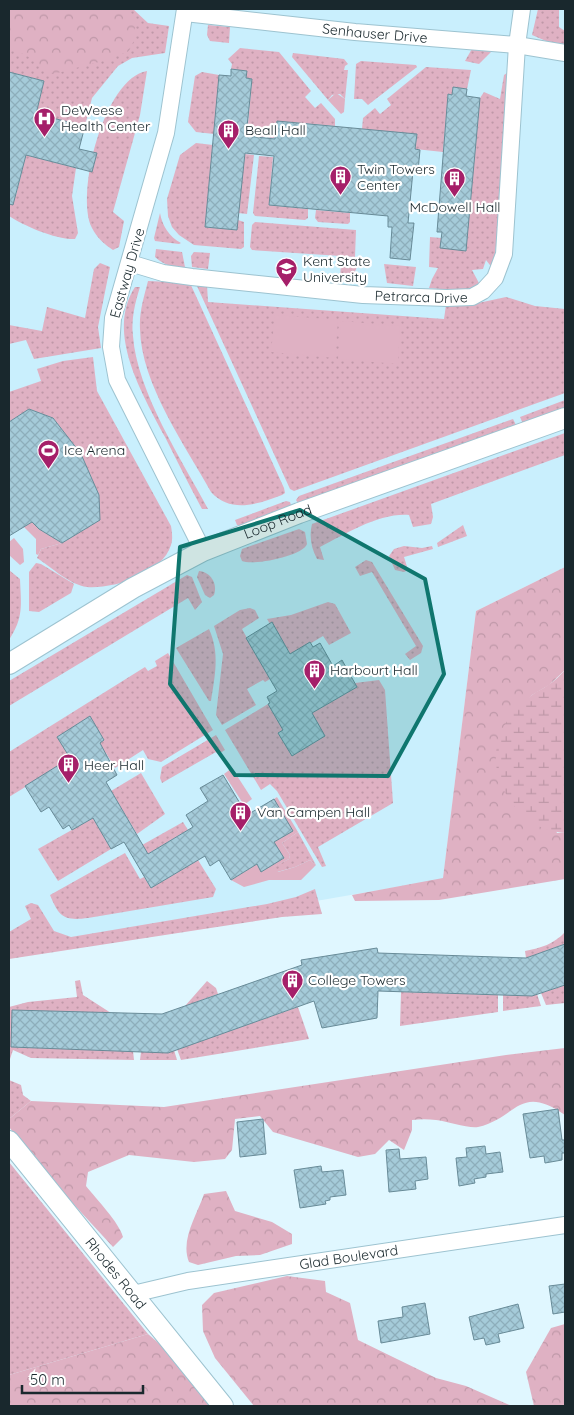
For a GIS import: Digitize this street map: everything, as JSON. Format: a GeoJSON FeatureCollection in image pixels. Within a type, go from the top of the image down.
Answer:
{"type":"FeatureCollection","features":[{"type":"Feature","properties":{"kind":"street","name":"Petrarca Drive"},"geometry":{"type":"LineString","coordinates":[[130,263],[163,273],[363,295],[447,298],[472,297],[483,291],[495,278],[504,254],[517,45],[522,9]]}},
{"type":"Feature","properties":{"kind":"street","name":"Senhauser Drive"},"geometry":{"type":"LineString","coordinates":[[185,11],[355,32],[517,45],[565,52]]}},
{"type":"Feature","properties":{"kind":"street","name":"Eastway Drive"},"geometry":{"type":"LineString","coordinates":[[185,11],[166,133],[113,318],[111,347],[117,380],[203,551]]}},
{"type":"Feature","properties":{"kind":"street","name":"Loop Road"},"geometry":{"type":"LineString","coordinates":[[9,664],[133,588],[203,551],[299,513],[565,418]]}},
{"type":"Feature","properties":{"kind":"street","name":"Rhodes Road"},"geometry":{"type":"LineString","coordinates":[[9,1141],[223,1406]]}},
{"type":"Feature","properties":{"kind":"street","name":"Glad Boulevard"},"geometry":{"type":"LineString","coordinates":[[132,1294],[188,1281],[565,1225]]}},
{"type":"Feature","properties":{"kind":"highlighted area"},"geometry":{"type":"Polygon","coordinates":[[[300,510],[425,579],[444,674],[388,776],[235,775],[170,684],[180,547],[300,510]]]}},
{"type":"Feature","properties":{"kind":"shaded area","name":"Kent State University"},"geometry":{"type":"Polygon","coordinates":[[[9,9],[565,9],[565,567],[476,611],[443,879],[9,954],[9,9]]]}},
{"type":"Feature","properties":{"kind":"green space"},"geometry":{"type":"Polygon","coordinates":[[[9,9],[133,9],[148,23],[169,26],[165,53],[132,58],[118,66],[92,98],[85,126],[36,114],[44,81],[9,72],[9,9]]]}},
{"type":"Feature","properties":{"kind":"green space"},"geometry":{"type":"Polygon","coordinates":[[[9,9],[127,9],[138,21],[134,30],[135,38],[129,51],[54,74],[41,68],[31,58],[9,47],[9,9]]]}},
{"type":"Feature","properties":{"kind":"green space"},"geometry":{"type":"Polygon","coordinates":[[[538,9],[559,9],[559,27],[565,31],[565,44],[553,44],[532,35],[538,9]]]}},
{"type":"Feature","properties":{"kind":"green space"},"geometry":{"type":"Polygon","coordinates":[[[208,25],[230,27],[229,43],[210,41],[207,35],[208,25]]]}},
{"type":"Feature","properties":{"kind":"green space"},"geometry":{"type":"Polygon","coordinates":[[[473,47],[491,52],[479,64],[465,61],[473,47]]]}},
{"type":"Feature","properties":{"kind":"green space"},"geometry":{"type":"Polygon","coordinates":[[[240,48],[279,52],[311,91],[305,97],[315,108],[321,103],[335,119],[335,126],[277,121],[274,138],[247,135],[252,79],[246,78],[246,71],[231,69],[232,64],[228,59],[240,48]]]}},
{"type":"Feature","properties":{"kind":"green space"},"geometry":{"type":"Polygon","coordinates":[[[293,53],[344,59],[348,64],[344,70],[348,70],[345,99],[340,94],[332,95],[328,100],[292,57],[293,53]]]}},
{"type":"Feature","properties":{"kind":"green space"},"geometry":{"type":"Polygon","coordinates":[[[361,61],[416,65],[417,67],[368,105],[362,99],[354,99],[356,64],[361,61]]]}},
{"type":"Feature","properties":{"kind":"green space"},"geometry":{"type":"Polygon","coordinates":[[[426,67],[471,70],[467,89],[453,87],[452,95],[448,94],[443,152],[415,149],[417,135],[362,129],[363,118],[375,108],[380,114],[391,105],[387,99],[426,67]]]}},
{"type":"Feature","properties":{"kind":"green space"},"geometry":{"type":"Polygon","coordinates":[[[147,71],[140,115],[113,212],[124,221],[119,247],[113,250],[96,235],[92,228],[88,212],[87,190],[91,165],[97,139],[106,115],[118,94],[132,78],[147,71]]]}},
{"type":"Feature","properties":{"kind":"green space"},"geometry":{"type":"Polygon","coordinates":[[[202,72],[219,75],[214,134],[196,132],[188,122],[195,76],[202,72]]]}},
{"type":"Feature","properties":{"kind":"green space"},"geometry":{"type":"Polygon","coordinates":[[[507,73],[499,222],[493,269],[486,260],[483,269],[472,270],[480,285],[461,291],[429,288],[438,268],[429,267],[430,237],[441,238],[466,250],[480,98],[484,92],[500,99],[504,75],[507,73]]]}},
{"type":"Feature","properties":{"kind":"green space"},"geometry":{"type":"Polygon","coordinates":[[[336,93],[345,99],[344,112],[341,114],[328,100],[336,93]]]}},
{"type":"Feature","properties":{"kind":"green space"},"geometry":{"type":"Polygon","coordinates":[[[196,143],[213,145],[205,227],[236,230],[238,220],[244,222],[244,247],[241,249],[194,245],[179,235],[172,227],[168,216],[167,199],[180,155],[196,143]]]}},
{"type":"Feature","properties":{"kind":"green space"},"geometry":{"type":"Polygon","coordinates":[[[245,154],[254,155],[247,214],[238,213],[245,154]]]}},
{"type":"Feature","properties":{"kind":"green space"},"geometry":{"type":"Polygon","coordinates":[[[26,155],[76,168],[72,196],[78,233],[75,239],[41,232],[9,216],[9,193],[16,195],[26,155]]]}},
{"type":"Feature","properties":{"kind":"green space"},"geometry":{"type":"Polygon","coordinates":[[[259,156],[273,157],[269,205],[308,209],[308,218],[305,220],[255,216],[253,213],[259,156]]]}},
{"type":"Feature","properties":{"kind":"green space"},"geometry":{"type":"Polygon","coordinates":[[[316,210],[350,213],[350,222],[348,224],[318,222],[315,218],[316,210]]]}},
{"type":"Feature","properties":{"kind":"green space"},"geometry":{"type":"Polygon","coordinates":[[[160,213],[162,222],[167,230],[181,243],[155,241],[154,238],[160,213]]]}},
{"type":"Feature","properties":{"kind":"green space"},"geometry":{"type":"Polygon","coordinates":[[[255,222],[356,230],[355,257],[252,250],[250,247],[252,225],[255,222]]]}},
{"type":"Feature","properties":{"kind":"green space"},"geometry":{"type":"Polygon","coordinates":[[[156,249],[182,252],[185,267],[165,264],[155,257],[156,249]]]}},
{"type":"Feature","properties":{"kind":"green space"},"geometry":{"type":"Polygon","coordinates":[[[194,252],[210,253],[208,269],[192,267],[191,256],[194,252]]]}},
{"type":"Feature","properties":{"kind":"green space"},"geometry":{"type":"Polygon","coordinates":[[[100,263],[110,267],[98,327],[101,348],[34,359],[26,340],[9,344],[9,325],[42,331],[47,307],[85,318],[94,269],[100,263]]]}},
{"type":"Feature","properties":{"kind":"green space"},"geometry":{"type":"Polygon","coordinates":[[[341,264],[358,265],[351,280],[342,282],[340,278],[341,264]]]}},
{"type":"Feature","properties":{"kind":"green space"},"geometry":{"type":"Polygon","coordinates":[[[384,264],[416,267],[413,286],[387,283],[384,264]]]}},
{"type":"Feature","properties":{"kind":"green space"},"geometry":{"type":"Polygon","coordinates":[[[148,281],[190,283],[284,488],[285,493],[282,495],[254,504],[236,505],[219,499],[211,492],[166,413],[148,371],[142,350],[140,317],[148,281]]]}},
{"type":"Feature","properties":{"kind":"green space"},"geometry":{"type":"Polygon","coordinates":[[[196,284],[207,285],[208,302],[444,319],[446,305],[469,305],[506,297],[535,306],[565,309],[565,393],[294,491],[290,489],[196,284]]]}},
{"type":"Feature","properties":{"kind":"green space"},"geometry":{"type":"Polygon","coordinates":[[[135,287],[140,287],[134,311],[133,336],[136,358],[143,380],[162,425],[208,509],[202,509],[197,500],[147,402],[130,363],[124,324],[127,305],[135,287]]]}},
{"type":"Feature","properties":{"kind":"green space"},"geometry":{"type":"Polygon","coordinates":[[[275,315],[338,320],[335,358],[271,352],[275,315]]]}},
{"type":"Feature","properties":{"kind":"green space"},"geometry":{"type":"Polygon","coordinates":[[[341,321],[400,326],[398,364],[338,359],[341,321]]]}},
{"type":"Feature","properties":{"kind":"green space"},"geometry":{"type":"Polygon","coordinates":[[[93,357],[97,391],[171,526],[172,538],[166,555],[148,572],[123,582],[98,587],[87,587],[67,579],[37,558],[41,549],[62,543],[99,520],[99,495],[81,454],[53,418],[29,409],[9,422],[9,392],[41,381],[37,369],[63,361],[93,357]]]}},
{"type":"Feature","properties":{"kind":"green space"},"geometry":{"type":"Polygon","coordinates":[[[565,400],[565,409],[523,424],[520,417],[565,400]]]}},
{"type":"Feature","properties":{"kind":"green space"},"geometry":{"type":"Polygon","coordinates":[[[513,419],[517,427],[299,505],[296,500],[299,496],[513,419]]]}},
{"type":"Feature","properties":{"kind":"green space"},"geometry":{"type":"Polygon","coordinates":[[[565,433],[565,455],[431,504],[433,517],[431,524],[413,527],[409,515],[386,517],[351,531],[320,547],[324,560],[317,559],[313,551],[311,542],[312,524],[565,433]]]}},
{"type":"Feature","properties":{"kind":"green space"},"geometry":{"type":"Polygon","coordinates":[[[286,501],[290,502],[292,508],[248,525],[237,525],[235,520],[286,501]]]}},
{"type":"Feature","properties":{"kind":"green space"},"geometry":{"type":"Polygon","coordinates":[[[32,522],[39,529],[62,543],[41,549],[38,555],[36,554],[36,539],[24,527],[32,522]]]}},
{"type":"Feature","properties":{"kind":"green space"},"geometry":{"type":"Polygon","coordinates":[[[463,525],[467,536],[438,547],[437,543],[463,525]]]}},
{"type":"Feature","properties":{"kind":"green space"},"geometry":{"type":"Polygon","coordinates":[[[299,529],[305,532],[307,544],[297,552],[266,561],[242,561],[240,556],[242,549],[299,529]]]}},
{"type":"Feature","properties":{"kind":"green space"},"geometry":{"type":"Polygon","coordinates":[[[14,538],[23,549],[24,562],[20,565],[9,555],[9,542],[14,538]]]}},
{"type":"Feature","properties":{"kind":"green space"},"geometry":{"type":"Polygon","coordinates":[[[404,546],[422,548],[432,546],[433,549],[404,557],[408,570],[404,572],[395,570],[389,556],[394,549],[404,546]]]}},
{"type":"Feature","properties":{"kind":"green space"},"geometry":{"type":"Polygon","coordinates":[[[366,560],[372,562],[423,646],[421,653],[410,660],[405,654],[416,646],[372,572],[360,576],[355,567],[366,560]]]}},
{"type":"Feature","properties":{"kind":"green space"},"geometry":{"type":"Polygon","coordinates":[[[36,563],[41,564],[74,584],[71,593],[39,612],[29,611],[29,572],[36,563]]]}},
{"type":"Feature","properties":{"kind":"green space"},"geometry":{"type":"Polygon","coordinates":[[[565,567],[565,670],[549,685],[532,695],[506,724],[557,833],[565,832],[565,879],[439,900],[355,901],[352,895],[443,878],[476,611],[565,567]]]}},
{"type":"Feature","properties":{"kind":"green space"},"geometry":{"type":"Polygon","coordinates":[[[9,570],[20,579],[21,604],[17,624],[9,640],[9,570]]]}},
{"type":"Feature","properties":{"kind":"green space"},"geometry":{"type":"Polygon","coordinates":[[[199,571],[207,573],[214,582],[214,595],[210,598],[205,595],[197,577],[199,571]]]}},
{"type":"Feature","properties":{"kind":"green space"},"geometry":{"type":"Polygon","coordinates":[[[187,575],[192,577],[202,602],[195,610],[188,598],[9,706],[9,681],[187,575]]]}},
{"type":"Feature","properties":{"kind":"green space"},"geometry":{"type":"Polygon","coordinates":[[[328,602],[335,604],[351,633],[329,645],[323,636],[291,655],[272,623],[270,624],[267,619],[291,615],[328,602]]]}},
{"type":"Feature","properties":{"kind":"green space"},"geometry":{"type":"Polygon","coordinates":[[[250,608],[255,610],[259,618],[242,629],[270,679],[265,682],[263,680],[247,689],[256,705],[222,725],[216,715],[223,654],[214,626],[240,610],[250,608]]]}},
{"type":"Feature","properties":{"kind":"green space"},"geometry":{"type":"Polygon","coordinates":[[[209,629],[216,656],[211,701],[209,701],[176,648],[209,629]]]}},
{"type":"Feature","properties":{"kind":"green space"},"geometry":{"type":"Polygon","coordinates":[[[168,653],[213,730],[161,762],[148,759],[143,750],[115,768],[106,753],[99,756],[94,746],[104,740],[90,717],[57,737],[71,759],[9,797],[9,752],[145,667],[148,671],[157,666],[155,661],[168,653]]]}},
{"type":"Feature","properties":{"kind":"green space"},"geometry":{"type":"Polygon","coordinates":[[[565,670],[565,832],[558,832],[538,826],[516,808],[499,778],[496,763],[497,748],[508,720],[518,707],[553,682],[565,670]]]}},
{"type":"Feature","properties":{"kind":"green space"},"geometry":{"type":"Polygon","coordinates":[[[379,680],[385,690],[393,803],[318,847],[326,866],[322,867],[277,791],[270,784],[261,790],[225,730],[268,704],[277,720],[288,727],[278,733],[292,756],[325,736],[312,713],[357,687],[355,683],[379,680]]]}},
{"type":"Feature","properties":{"kind":"green space"},"geometry":{"type":"Polygon","coordinates":[[[216,735],[225,750],[218,754],[216,752],[162,783],[160,778],[162,767],[216,735]]]}},
{"type":"Feature","properties":{"kind":"green space"},"geometry":{"type":"Polygon","coordinates":[[[232,768],[252,799],[244,805],[224,774],[232,768]]]}},
{"type":"Feature","properties":{"kind":"green space"},"geometry":{"type":"Polygon","coordinates":[[[141,773],[165,814],[137,834],[111,791],[141,773]]]}},
{"type":"Feature","properties":{"kind":"green space"},"geometry":{"type":"Polygon","coordinates":[[[277,797],[298,832],[282,843],[290,855],[289,859],[274,867],[278,872],[310,860],[316,865],[301,880],[269,880],[244,887],[231,880],[257,864],[261,871],[283,858],[274,842],[292,831],[274,799],[277,797]]]}},
{"type":"Feature","properties":{"kind":"green space"},"geometry":{"type":"Polygon","coordinates":[[[93,818],[111,849],[58,881],[38,849],[93,818]]]}},
{"type":"Feature","properties":{"kind":"green space"},"geometry":{"type":"Polygon","coordinates":[[[183,822],[188,830],[141,858],[135,849],[183,822]]]}},
{"type":"Feature","properties":{"kind":"green space"},"geometry":{"type":"Polygon","coordinates":[[[298,832],[316,865],[310,860],[277,872],[273,867],[289,859],[290,855],[282,843],[298,832]]]}},
{"type":"Feature","properties":{"kind":"green space"},"geometry":{"type":"Polygon","coordinates":[[[125,853],[140,879],[144,877],[151,888],[198,860],[216,889],[213,897],[88,918],[73,919],[60,913],[50,895],[125,853]]]}},
{"type":"Feature","properties":{"kind":"green space"},"geometry":{"type":"Polygon","coordinates":[[[315,889],[322,914],[282,917],[9,959],[9,932],[31,919],[25,906],[31,903],[38,905],[54,931],[71,937],[267,904],[296,897],[315,889]]]}},
{"type":"Feature","properties":{"kind":"green space"},"geometry":{"type":"Polygon","coordinates":[[[565,932],[565,944],[526,958],[525,951],[547,945],[565,932]]]}},
{"type":"Feature","properties":{"kind":"green space"},"geometry":{"type":"Polygon","coordinates":[[[80,980],[83,995],[111,1013],[13,1010],[11,1047],[133,1051],[134,1060],[31,1058],[13,1050],[9,1062],[9,1007],[28,1002],[77,997],[75,981],[80,980]]]}},
{"type":"Feature","properties":{"kind":"green space"},"geometry":{"type":"Polygon","coordinates":[[[207,981],[216,988],[218,994],[185,1006],[207,981]]]}},
{"type":"Feature","properties":{"kind":"green space"},"geometry":{"type":"Polygon","coordinates":[[[565,985],[565,1003],[546,1005],[541,993],[565,985]]]}},
{"type":"Feature","properties":{"kind":"green space"},"geometry":{"type":"Polygon","coordinates":[[[401,992],[498,995],[498,1012],[400,1026],[401,992]]]}},
{"type":"Feature","properties":{"kind":"green space"},"geometry":{"type":"Polygon","coordinates":[[[537,994],[541,1006],[503,1011],[503,995],[537,994]]]}},
{"type":"Feature","properties":{"kind":"green space"},"geometry":{"type":"Polygon","coordinates":[[[298,1007],[309,1039],[181,1060],[177,1049],[298,1007]]]}},
{"type":"Feature","properties":{"kind":"green space"},"geometry":{"type":"Polygon","coordinates":[[[565,1048],[565,1115],[550,1106],[537,1102],[528,1102],[491,1123],[478,1127],[433,1120],[412,1120],[412,1130],[404,1150],[389,1140],[375,1154],[358,1157],[273,1132],[260,1116],[235,1119],[232,1150],[225,1159],[194,1162],[129,1155],[88,1172],[86,1186],[112,1218],[123,1237],[113,1247],[55,1184],[9,1127],[9,1119],[31,1101],[164,1107],[506,1055],[565,1048]]]}},
{"type":"Feature","properties":{"kind":"green space"},"geometry":{"type":"Polygon","coordinates":[[[174,1050],[177,1060],[140,1060],[141,1052],[174,1050]]]}},
{"type":"Feature","properties":{"kind":"green space"},"geometry":{"type":"Polygon","coordinates":[[[9,1080],[21,1085],[23,1095],[31,1101],[9,1119],[9,1080]]]}},
{"type":"Feature","properties":{"kind":"green space"},"geometry":{"type":"Polygon","coordinates":[[[9,1162],[148,1334],[9,1375],[9,1162]]]}},
{"type":"Feature","properties":{"kind":"green space"},"geometry":{"type":"Polygon","coordinates":[[[226,1191],[235,1211],[272,1222],[292,1234],[292,1244],[260,1255],[236,1256],[198,1265],[189,1262],[187,1254],[188,1236],[204,1194],[226,1191]]]}},
{"type":"Feature","properties":{"kind":"green space"},"geometry":{"type":"Polygon","coordinates":[[[287,1276],[325,1281],[326,1292],[350,1303],[358,1340],[436,1378],[466,1386],[512,1406],[254,1406],[215,1358],[203,1331],[202,1305],[214,1293],[287,1276]]]}},
{"type":"Feature","properties":{"kind":"green space"},"geometry":{"type":"Polygon","coordinates":[[[565,1324],[565,1406],[534,1406],[526,1372],[551,1328],[565,1324]]]}},
{"type":"Feature","properties":{"kind":"green space"},"geometry":{"type":"Polygon","coordinates":[[[148,1334],[204,1382],[223,1406],[9,1406],[9,1375],[148,1334]]]}},
{"type":"Feature","properties":{"kind":"building","name":"Twin Towers Center"},"geometry":{"type":"Polygon","coordinates":[[[231,69],[247,71],[246,78],[252,79],[246,136],[275,139],[277,121],[417,134],[415,149],[420,150],[418,171],[413,171],[408,223],[414,223],[410,260],[390,258],[392,227],[388,227],[388,216],[269,205],[274,156],[245,153],[237,230],[205,227],[219,75],[231,76],[231,69]]]}},
{"type":"Feature","properties":{"kind":"building","name":"DeWeese Health Center"},"geometry":{"type":"Polygon","coordinates":[[[9,72],[44,81],[36,114],[85,126],[79,149],[97,153],[92,172],[26,155],[13,205],[9,204],[9,72]]]}},
{"type":"Feature","properties":{"kind":"building","name":"McDowell Hall"},"geometry":{"type":"Polygon","coordinates":[[[453,87],[467,89],[466,96],[480,98],[466,251],[440,248],[442,232],[437,232],[448,94],[452,95],[453,87]]]}},
{"type":"Feature","properties":{"kind":"building","name":"Ice Arena"},"geometry":{"type":"Polygon","coordinates":[[[29,409],[53,418],[81,454],[99,495],[100,520],[62,543],[39,529],[32,522],[9,536],[9,422],[29,409]]]}},
{"type":"Feature","properties":{"kind":"building","name":"Harbourt Hall"},"geometry":{"type":"Polygon","coordinates":[[[272,622],[290,654],[310,642],[313,647],[320,643],[333,666],[342,660],[357,687],[312,713],[325,736],[292,756],[278,733],[283,730],[268,704],[270,703],[267,697],[277,691],[246,638],[272,622]]]}},
{"type":"Feature","properties":{"kind":"building"},"geometry":{"type":"Polygon","coordinates":[[[90,716],[104,740],[100,743],[117,775],[106,782],[148,854],[193,827],[186,815],[208,801],[200,788],[223,775],[247,815],[274,799],[293,831],[274,842],[284,858],[261,872],[257,864],[231,880],[219,860],[210,866],[205,856],[151,888],[124,842],[111,849],[93,818],[72,830],[69,825],[63,829],[49,807],[41,812],[25,786],[70,758],[57,737],[90,716]]]}},
{"type":"Feature","properties":{"kind":"building","name":"College Towers"},"geometry":{"type":"Polygon","coordinates":[[[565,944],[565,985],[532,996],[378,991],[377,1018],[322,1028],[314,1001],[168,1053],[11,1047],[12,1010],[162,1014],[302,965],[301,960],[377,948],[378,953],[526,958],[565,944]]]}},
{"type":"Feature","properties":{"kind":"building"},"geometry":{"type":"Polygon","coordinates":[[[558,1109],[562,1140],[565,1140],[565,1153],[562,1153],[562,1160],[545,1163],[544,1156],[530,1158],[523,1114],[558,1109]]]}},
{"type":"Feature","properties":{"kind":"building"},"geometry":{"type":"Polygon","coordinates":[[[263,1119],[266,1154],[240,1157],[237,1122],[263,1119]]]}},
{"type":"Feature","properties":{"kind":"building"},"geometry":{"type":"Polygon","coordinates":[[[485,1146],[486,1154],[500,1152],[503,1172],[486,1174],[486,1177],[474,1179],[475,1183],[459,1186],[456,1158],[467,1157],[466,1148],[485,1146]]]}},
{"type":"Feature","properties":{"kind":"building"},"geometry":{"type":"Polygon","coordinates":[[[399,1149],[400,1159],[426,1157],[428,1179],[415,1181],[416,1189],[389,1192],[386,1150],[399,1149]]]}},
{"type":"Feature","properties":{"kind":"building"},"geometry":{"type":"Polygon","coordinates":[[[321,1166],[322,1172],[343,1170],[346,1195],[330,1197],[330,1200],[325,1201],[326,1204],[300,1208],[294,1170],[321,1166]]]}},
{"type":"Feature","properties":{"kind":"building"},"geometry":{"type":"Polygon","coordinates":[[[565,1284],[565,1312],[553,1314],[549,1286],[565,1284]]]}},
{"type":"Feature","properties":{"kind":"building"},"geometry":{"type":"Polygon","coordinates":[[[425,1303],[430,1334],[381,1343],[378,1321],[403,1317],[402,1307],[425,1303]]]}},
{"type":"Feature","properties":{"kind":"building"},"geometry":{"type":"Polygon","coordinates":[[[518,1304],[524,1328],[498,1334],[500,1342],[486,1345],[484,1338],[474,1340],[469,1317],[518,1304]]]}},
{"type":"Feature","properties":{"kind":"place","name":"DeWeese Health Center"},"geometry":{"type":"Point","coordinates":[45,137]}},
{"type":"Feature","properties":{"kind":"place","name":"Beall Hall"},"geometry":{"type":"Point","coordinates":[229,149]}},
{"type":"Feature","properties":{"kind":"place","name":"Twin Towers Center"},"geometry":{"type":"Point","coordinates":[341,196]}},
{"type":"Feature","properties":{"kind":"place","name":"McDowell Hall"},"geometry":{"type":"Point","coordinates":[455,198]}},
{"type":"Feature","properties":{"kind":"place","name":"Kent State University"},"geometry":{"type":"Point","coordinates":[287,288]}},
{"type":"Feature","properties":{"kind":"place","name":"Ice Arena"},"geometry":{"type":"Point","coordinates":[48,469]}},
{"type":"Feature","properties":{"kind":"place","name":"Harbourt Hall"},"geometry":{"type":"Point","coordinates":[314,689]}},
{"type":"Feature","properties":{"kind":"place","name":"Heer Hall"},"geometry":{"type":"Point","coordinates":[68,784]}},
{"type":"Feature","properties":{"kind":"place","name":"Van Campen Hall"},"geometry":{"type":"Point","coordinates":[241,831]}},
{"type":"Feature","properties":{"kind":"place","name":"College Towers"},"geometry":{"type":"Point","coordinates":[292,999]}}]}
